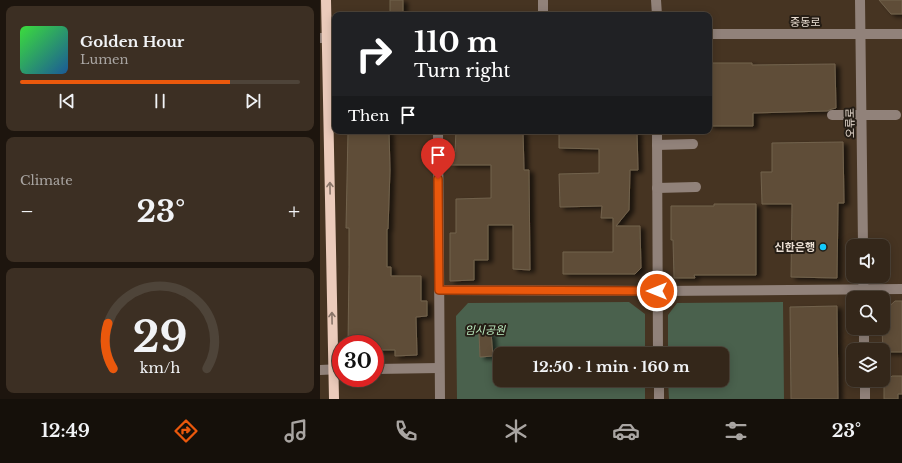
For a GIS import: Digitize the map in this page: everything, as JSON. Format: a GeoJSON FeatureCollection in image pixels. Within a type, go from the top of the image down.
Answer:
{"type":"FeatureCollection","features":[{"type":"Feature","properties":{"kind":"main road"},"geometry":{"type":"LineString","coordinates":[[326,0],[336,335]]}},
{"type":"Feature","properties":{"kind":"main road"},"geometry":{"type":"LineString","coordinates":[[334,399],[335,387]]}},
{"type":"Feature","properties":{"kind":"street"},"geometry":{"type":"LineString","coordinates":[[543,0],[543,12]]}},
{"type":"Feature","properties":{"kind":"street"},"geometry":{"type":"LineString","coordinates":[[656,0],[657,12]]}},
{"type":"Feature","properties":{"kind":"street","name":"오류로"},"geometry":{"type":"LineString","coordinates":[[860,0],[863,239]]}},
{"type":"Feature","properties":{"kind":"street","name":"중동로"},"geometry":{"type":"LineString","coordinates":[[712,34],[902,34]]}},
{"type":"Feature","properties":{"kind":"street"},"geometry":{"type":"LineString","coordinates":[[832,115],[896,115]]}},
{"type":"Feature","properties":{"kind":"street"},"geometry":{"type":"LineString","coordinates":[[438,134],[440,399]]}},
{"type":"Feature","properties":{"kind":"street"},"geometry":{"type":"LineString","coordinates":[[657,134],[658,347]]}},
{"type":"Feature","properties":{"kind":"street"},"geometry":{"type":"LineString","coordinates":[[657,145],[693,144]]}},
{"type":"Feature","properties":{"kind":"street"},"geometry":{"type":"LineString","coordinates":[[657,188],[696,187]]}},
{"type":"Feature","properties":{"kind":"street"},"geometry":{"type":"LineString","coordinates":[[887,291],[902,289]]}},
{"type":"Feature","properties":{"kind":"street"},"geometry":{"type":"LineString","coordinates":[[439,290],[846,294]]}},
{"type":"Feature","properties":{"kind":"street"},"geometry":{"type":"LineString","coordinates":[[384,369],[439,368]]}},
{"type":"Feature","properties":{"kind":"street"},"geometry":{"type":"LineString","coordinates":[[320,370],[332,370]]}},
{"type":"Feature","properties":{"kind":"street"},"geometry":{"type":"LineString","coordinates":[[659,387],[659,399]]}},
{"type":"Feature","properties":{"kind":"street"},"geometry":{"type":"LineString","coordinates":[[865,387],[865,399]]}},
{"type":"Feature","properties":{"kind":"green space","name":"임시공원"},"geometry":{"type":"Polygon","coordinates":[[[629,302],[645,314],[645,347],[493,347],[493,387],[645,387],[645,399],[457,399],[456,316],[468,303],[629,302]]]}},
{"type":"Feature","properties":{"kind":"green space"},"geometry":{"type":"Polygon","coordinates":[[[783,302],[784,399],[669,399],[668,387],[729,387],[729,347],[668,347],[668,315],[677,303],[783,302]]]}},
{"type":"Feature","properties":{"kind":"building"},"geometry":{"type":"Polygon","coordinates":[[[390,0],[403,0],[403,12],[390,12],[390,0]]]}},
{"type":"Feature","properties":{"kind":"building"},"geometry":{"type":"Polygon","coordinates":[[[879,0],[902,0],[902,14],[891,14],[879,0]]]}},
{"type":"Feature","properties":{"kind":"building"},"geometry":{"type":"Polygon","coordinates":[[[712,63],[752,63],[752,65],[835,64],[836,108],[827,111],[753,113],[753,126],[712,126],[712,63]]]}},
{"type":"Feature","properties":{"kind":"building"},"geometry":{"type":"Polygon","coordinates":[[[348,134],[389,134],[390,170],[387,267],[391,267],[391,276],[421,276],[421,301],[427,301],[427,316],[416,317],[417,355],[395,356],[395,350],[384,350],[384,335],[348,335],[349,228],[346,228],[348,134]]]}},
{"type":"Feature","properties":{"kind":"building"},"geometry":{"type":"Polygon","coordinates":[[[456,134],[523,134],[524,170],[529,170],[530,270],[513,269],[513,225],[488,225],[488,260],[474,260],[474,280],[450,281],[450,233],[456,233],[456,199],[491,198],[491,165],[451,165],[451,152],[455,152],[456,134]]]}},
{"type":"Feature","properties":{"kind":"building"},"geometry":{"type":"Polygon","coordinates":[[[559,134],[637,134],[638,170],[630,170],[629,210],[616,226],[640,226],[641,268],[635,274],[563,274],[563,252],[613,252],[613,218],[601,218],[602,206],[560,207],[559,174],[599,173],[599,149],[559,148],[559,134]]]}},
{"type":"Feature","properties":{"kind":"building"},"geometry":{"type":"Polygon","coordinates":[[[843,142],[844,203],[838,203],[837,278],[791,277],[792,204],[762,204],[761,172],[772,172],[772,143],[843,142]]]}},
{"type":"Feature","properties":{"kind":"building"},"geometry":{"type":"Polygon","coordinates":[[[714,204],[756,204],[756,275],[694,275],[695,278],[674,278],[673,240],[671,240],[671,206],[714,206],[714,204]]]}},
{"type":"Feature","properties":{"kind":"building"},"geometry":{"type":"Polygon","coordinates":[[[895,301],[902,301],[902,352],[890,352],[890,343],[883,343],[882,335],[890,335],[890,306],[895,301]]]}},
{"type":"Feature","properties":{"kind":"building"},"geometry":{"type":"Polygon","coordinates":[[[837,306],[838,399],[791,399],[790,307],[837,306]]]}},
{"type":"Feature","properties":{"kind":"building"},"geometry":{"type":"Polygon","coordinates":[[[479,333],[491,333],[493,356],[480,357],[479,333]]]}},
{"type":"Feature","properties":{"kind":"building"},"geometry":{"type":"Polygon","coordinates":[[[892,376],[902,376],[902,394],[898,394],[898,399],[884,399],[884,387],[890,387],[890,378],[892,376]]]}},
{"type":"Feature","properties":{"kind":"place","name":"신한은행"},"geometry":{"type":"Point","coordinates":[823,247]}},
{"type":"Feature","properties":{"kind":"route"},"geometry":{"type":"LineString","coordinates":[[438,179],[439,290],[657,291]]}}]}
